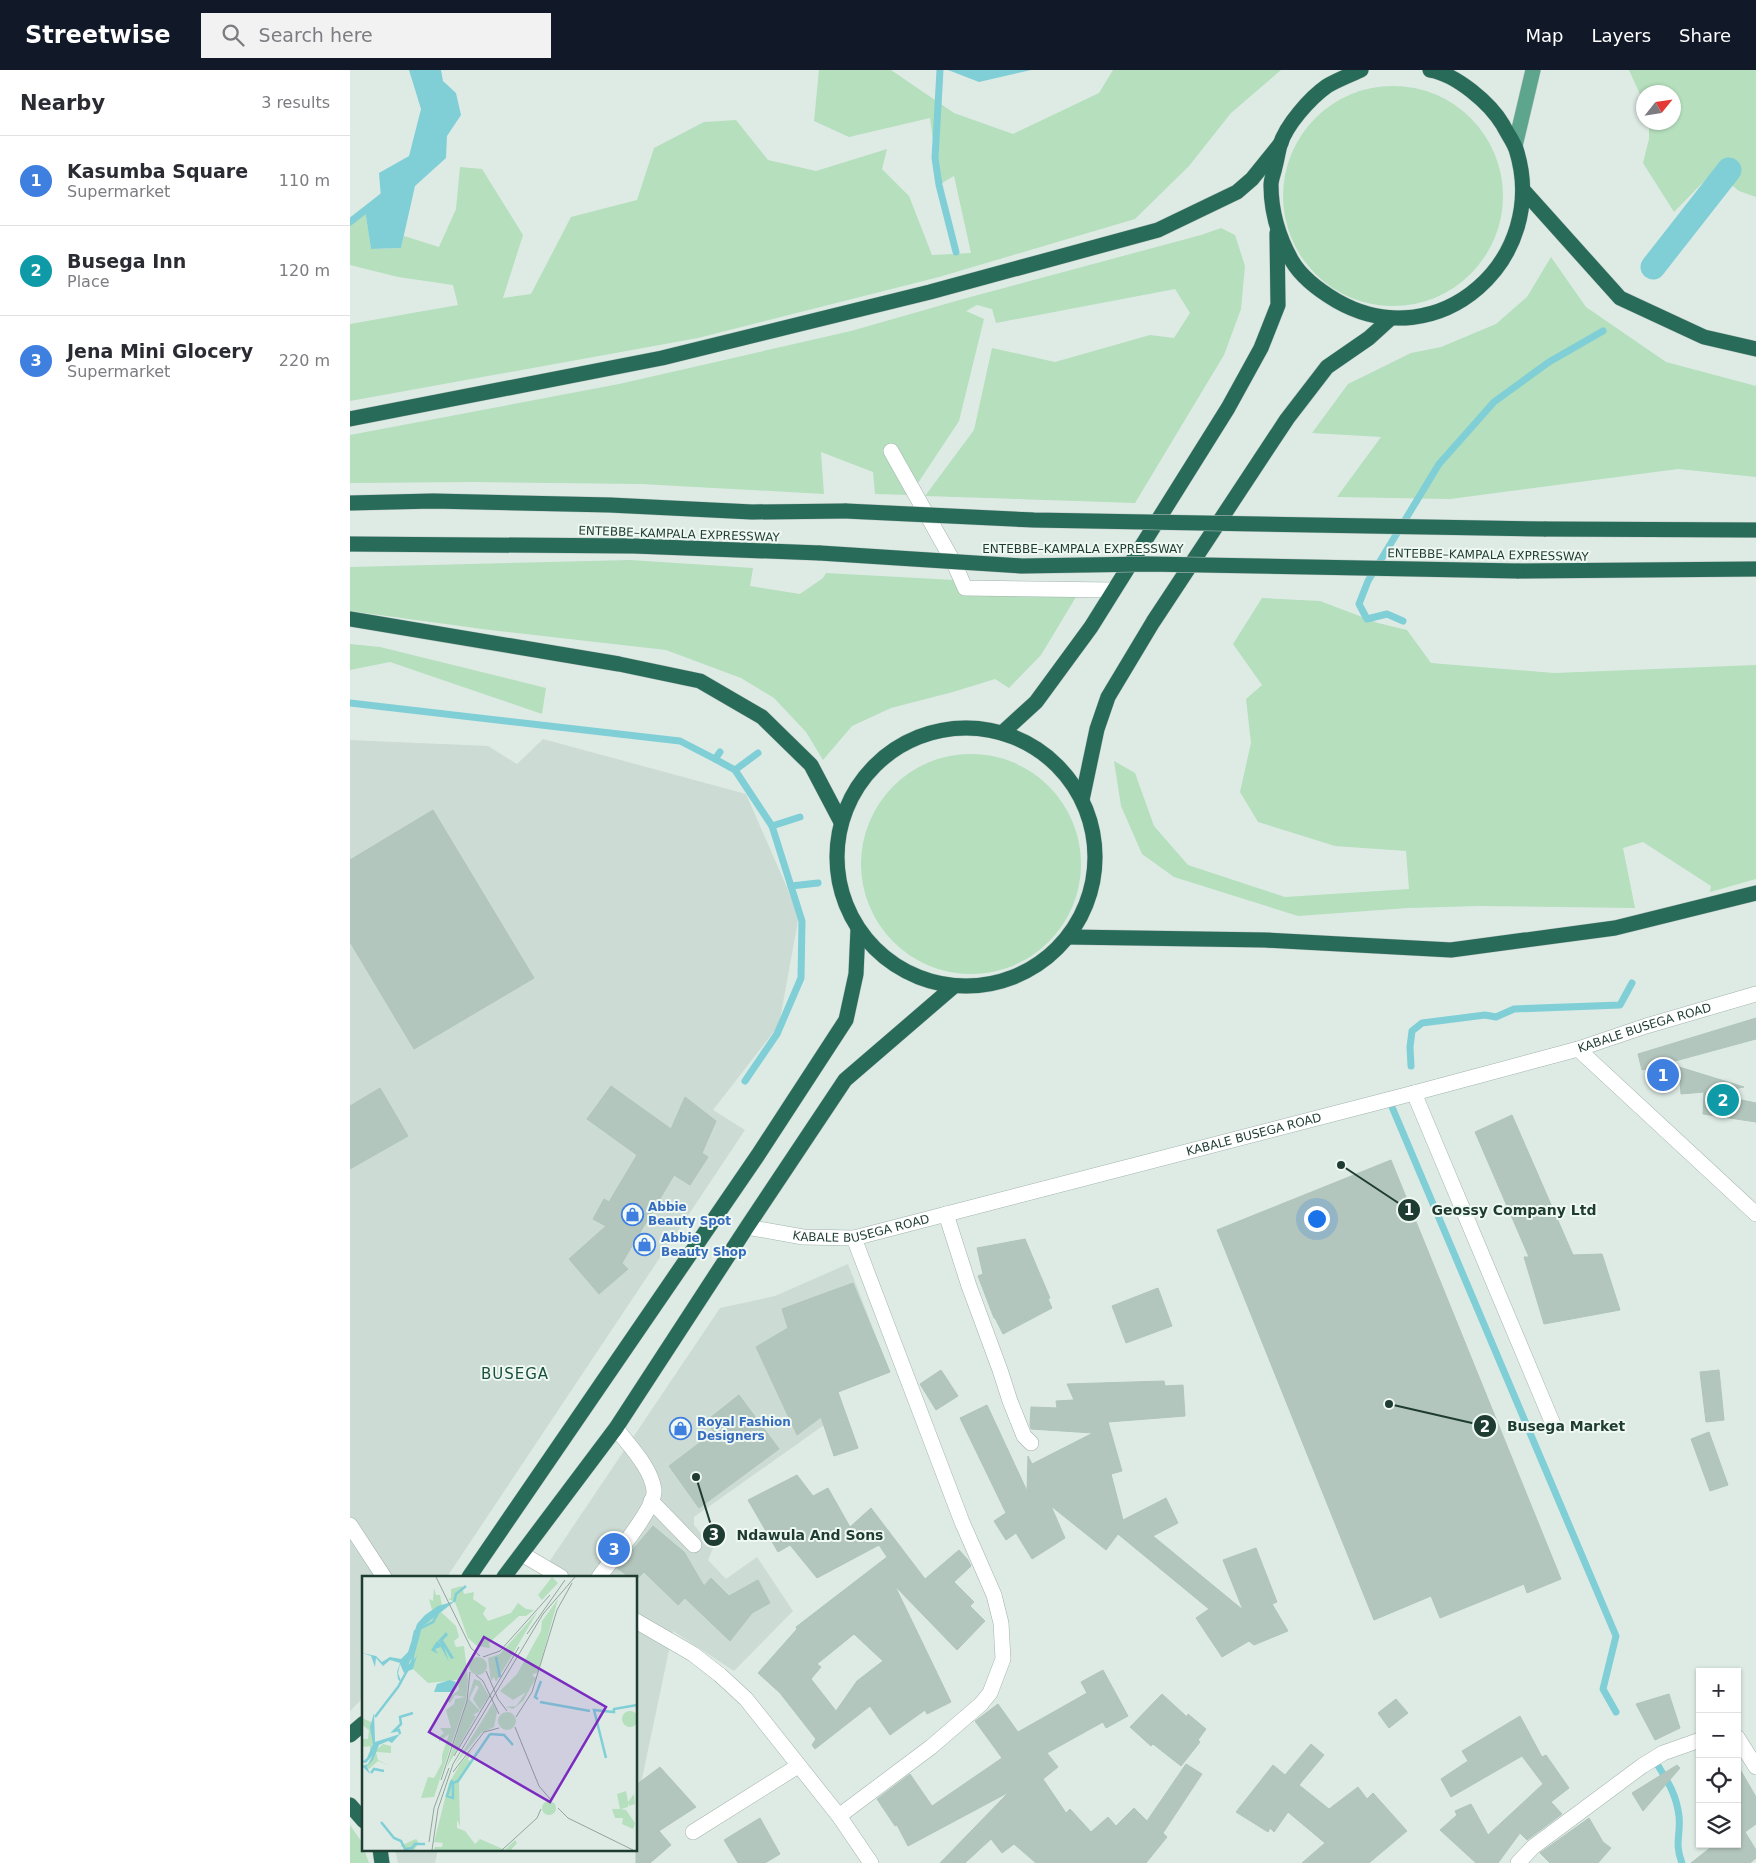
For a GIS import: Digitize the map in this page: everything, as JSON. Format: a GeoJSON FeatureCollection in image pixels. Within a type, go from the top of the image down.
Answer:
{"type":"FeatureCollection","features":[{"type":"Feature","properties":{"kind":"highway"},"geometry":{"type":"LineString","coordinates":[[350,419],[662,358],[930,292],[1158,230],[1237,192],[1252,179],[1281,143],[1300,111],[1327,86],[1361,70]]}},
{"type":"Feature","properties":{"kind":"highway"},"geometry":{"type":"LineString","coordinates":[[1277,228],[1293,262],[1320,291],[1353,310],[1391,318],[1425,315],[1457,304],[1485,284],[1506,257],[1519,225],[1524,191],[1521,168],[1515,146],[1496,114],[1469,87],[1430,70]]}},
{"type":"Feature","properties":{"kind":"highway"},"geometry":{"type":"LineString","coordinates":[[1002,733],[1036,702],[1091,627],[1228,408],[1261,348],[1278,305],[1277,228],[1271,185],[1281,143]]}},
{"type":"Feature","properties":{"kind":"highway"},"geometry":{"type":"LineString","coordinates":[[1524,191],[1620,298],[1704,337],[1756,349]]}},
{"type":"Feature","properties":{"kind":"highway"},"geometry":{"type":"LineString","coordinates":[[1082,800],[1097,729],[1108,697],[1153,622],[1281,427],[1327,367],[1369,338],[1391,318]]}},
{"type":"Feature","properties":{"kind":"highway","name":"ENTEBBE–KAMPALA EXPRESSWAY"},"geometry":{"type":"LineString","coordinates":[[350,504],[433,501],[610,505],[752,512],[846,511],[1034,520],[1544,529],[1756,530]]}},
{"type":"Feature","properties":{"kind":"highway","name":"ENTEBBE–KAMPALA EXPRESSWAY"},"geometry":{"type":"LineString","coordinates":[[350,544],[634,546],[820,554],[1022,566],[1148,564],[1517,571],[1756,569]]}},
{"type":"Feature","properties":{"kind":"highway"},"geometry":{"type":"LineString","coordinates":[[350,619],[619,664],[700,681],[762,717],[811,765],[841,822]]}},
{"type":"Feature","properties":{"kind":"highway"},"geometry":{"type":"LineString","coordinates":[[973,728],[1002,733],[1027,743],[1049,758],[1067,778],[1082,800],[1092,830],[1095,862],[1088,902],[1069,937],[1037,966],[996,984],[953,987],[925,981],[899,968],[876,951],[858,929],[845,904],[838,877],[836,849],[841,822],[852,794],[869,771],[890,751],[916,737],[944,729],[973,728]]}},
{"type":"Feature","properties":{"kind":"highway"},"geometry":{"type":"LineString","coordinates":[[1069,937],[1265,940],[1451,950],[1615,928],[1756,893]]}},
{"type":"Feature","properties":{"kind":"highway"},"geometry":{"type":"LineString","coordinates":[[470,1576],[752,1164],[846,1020],[856,974],[858,929]]}},
{"type":"Feature","properties":{"kind":"highway"},"geometry":{"type":"LineString","coordinates":[[505,1576],[616,1428],[845,1080],[953,987]]}},
{"type":"Feature","properties":{"kind":"highway"},"geometry":{"type":"LineString","coordinates":[[350,1735],[362,1725]]}},
{"type":"Feature","properties":{"kind":"highway"},"geometry":{"type":"LineString","coordinates":[[350,1806],[362,1819]]}},
{"type":"Feature","properties":{"kind":"main road"},"geometry":{"type":"LineString","coordinates":[[1515,146],[1532,70]]}},
{"type":"Feature","properties":{"kind":"street"},"geometry":{"type":"LineString","coordinates":[[892,451],[954,563],[965,588],[1113,590]]}},
{"type":"Feature","properties":{"kind":"street","name":"KABALE BUSEGA ROAD"},"geometry":{"type":"LineString","coordinates":[[747,1227],[802,1237],[854,1238],[1414,1094],[1578,1049],[1646,1026],[1756,994]]}},
{"type":"Feature","properties":{"kind":"street"},"geometry":{"type":"LineString","coordinates":[[1578,1049],[1756,1214]]}},
{"type":"Feature","properties":{"kind":"street"},"geometry":{"type":"LineString","coordinates":[[1414,1094],[1553,1424]]}},
{"type":"Feature","properties":{"kind":"street"},"geometry":{"type":"LineString","coordinates":[[946,1214],[969,1286],[1010,1401],[1024,1436],[1031,1443]]}},
{"type":"Feature","properties":{"kind":"street"},"geometry":{"type":"LineString","coordinates":[[839,1816],[931,1747],[981,1704],[990,1693],[1003,1659],[1001,1622],[994,1595],[962,1522],[854,1238]]}},
{"type":"Feature","properties":{"kind":"street"},"geometry":{"type":"LineString","coordinates":[[600,1576],[646,1513],[654,1491],[646,1468],[616,1428]]}},
{"type":"Feature","properties":{"kind":"street"},"geometry":{"type":"LineString","coordinates":[[650,1501],[694,1545]]}},
{"type":"Feature","properties":{"kind":"street"},"geometry":{"type":"LineString","coordinates":[[350,1525],[383,1576]]}},
{"type":"Feature","properties":{"kind":"street"},"geometry":{"type":"LineString","coordinates":[[522,1554],[559,1576]]}},
{"type":"Feature","properties":{"kind":"street"},"geometry":{"type":"LineString","coordinates":[[638,1622],[693,1654],[720,1675],[761,1716],[798,1766],[839,1816],[871,1863]]}},
{"type":"Feature","properties":{"kind":"street"},"geometry":{"type":"LineString","coordinates":[[1518,1863],[1533,1847],[1642,1766],[1662,1753],[1696,1741]]}},
{"type":"Feature","properties":{"kind":"street"},"geometry":{"type":"LineString","coordinates":[[1741,1743],[1756,1767]]}},
{"type":"Feature","properties":{"kind":"street"},"geometry":{"type":"LineString","coordinates":[[693,1832],[798,1766]]}},
{"type":"Feature","properties":{"kind":"shaded area"},"geometry":{"type":"Polygon","coordinates":[[[543,739],[746,794],[799,915],[779,1025],[713,1110],[745,1130],[448,1576],[362,1576],[362,1699],[350,1711],[350,740],[488,746],[517,764],[543,739]]]}},
{"type":"Feature","properties":{"kind":"shaded area"},"geometry":{"type":"Polygon","coordinates":[[[848,1264],[890,1372],[816,1401],[805,1377],[824,1425],[694,1517],[694,1525],[713,1548],[708,1560],[726,1579],[757,1557],[793,1611],[734,1671],[673,1631],[638,1798],[638,1576],[540,1576],[720,1308],[775,1296],[848,1264]]]}},
{"type":"Feature","properties":{"kind":"shaded area"},"geometry":{"type":"Polygon","coordinates":[[[395,1850],[438,1850],[435,1863],[398,1863],[395,1850]]]}},
{"type":"Feature","properties":{"kind":"green space"},"geometry":{"type":"Polygon","coordinates":[[[819,70],[891,70],[954,113],[1013,134],[1099,93],[1113,70],[1281,70],[1231,113],[1189,166],[1135,219],[939,277],[698,338],[350,401],[350,324],[458,305],[453,285],[398,277],[350,265],[350,222],[365,210],[371,249],[401,248],[404,236],[439,247],[456,209],[460,167],[482,169],[523,235],[503,298],[531,294],[571,217],[637,200],[654,148],[704,122],[736,120],[768,160],[816,171],[887,149],[882,169],[909,196],[932,255],[971,253],[954,176],[939,185],[930,118],[849,137],[814,121],[819,70]]]}},
{"type":"Feature","properties":{"kind":"green space"},"geometry":{"type":"Polygon","coordinates":[[[1629,70],[1756,70],[1756,197],[1739,191],[1714,171],[1674,212],[1643,163],[1649,139],[1649,130],[1681,130],[1681,85],[1636,86],[1629,70]]]}},
{"type":"Feature","properties":{"kind":"green space"},"geometry":{"type":"Polygon","coordinates":[[[1382,86],[1404,86],[1435,94],[1454,104],[1471,118],[1485,135],[1495,154],[1501,174],[1503,196],[1501,218],[1495,238],[1485,257],[1471,274],[1454,288],[1425,302],[1404,306],[1382,306],[1361,302],[1341,293],[1323,281],[1308,266],[1296,248],[1287,228],[1283,207],[1283,185],[1287,164],[1296,144],[1308,126],[1323,111],[1341,99],[1361,90],[1382,86]]]}},
{"type":"Feature","properties":{"kind":"green space"},"geometry":{"type":"Polygon","coordinates":[[[1221,228],[1235,235],[1245,266],[1241,309],[1224,355],[1135,503],[925,496],[974,430],[992,348],[1055,362],[1150,335],[1174,338],[1190,313],[1175,289],[996,323],[992,309],[977,305],[966,311],[984,319],[959,421],[910,495],[875,494],[873,472],[821,452],[824,494],[641,484],[350,483],[350,435],[619,384],[851,331],[1221,228]]]}},
{"type":"Feature","properties":{"kind":"green space"},"geometry":{"type":"Polygon","coordinates":[[[1551,257],[1586,307],[1666,362],[1756,386],[1756,477],[1678,469],[1450,499],[1337,497],[1381,437],[1312,433],[1348,384],[1411,353],[1441,347],[1496,324],[1527,297],[1551,257]]]}},
{"type":"Feature","properties":{"kind":"green space"},"geometry":{"type":"Polygon","coordinates":[[[630,560],[753,568],[750,586],[800,594],[823,578],[826,573],[954,580],[1079,592],[1041,655],[1009,688],[995,679],[891,708],[852,726],[823,760],[806,732],[774,698],[741,678],[666,650],[490,630],[350,611],[350,567],[630,560]]]}},
{"type":"Feature","properties":{"kind":"green space"},"geometry":{"type":"Polygon","coordinates":[[[1262,598],[1320,601],[1378,623],[1407,630],[1431,663],[1554,673],[1756,665],[1756,879],[1710,892],[1711,886],[1643,842],[1623,848],[1635,908],[1479,906],[1408,908],[1298,916],[1174,877],[1142,854],[1121,806],[1114,761],[1135,773],[1154,826],[1188,865],[1285,897],[1409,889],[1406,851],[1335,846],[1258,822],[1240,792],[1251,743],[1246,699],[1262,685],[1233,644],[1262,598]]]}},
{"type":"Feature","properties":{"kind":"green space"},"geometry":{"type":"Polygon","coordinates":[[[350,644],[380,647],[546,688],[542,714],[390,662],[350,670],[350,644]]]}},
{"type":"Feature","properties":{"kind":"green space"},"geometry":{"type":"Polygon","coordinates":[[[960,754],[982,754],[1013,762],[1032,772],[1049,786],[1063,803],[1073,822],[1081,853],[1081,875],[1073,906],[1063,925],[1049,942],[1032,956],[1013,966],[982,974],[960,974],[929,966],[919,961],[901,949],[886,934],[869,906],[861,875],[861,853],[869,822],[874,812],[886,794],[901,779],[929,762],[960,754]]]}},
{"type":"Feature","properties":{"kind":"green space"},"geometry":{"type":"Polygon","coordinates":[[[350,1825],[361,1841],[362,1850],[364,1850],[369,1863],[350,1863],[350,1825]]]}},
{"type":"Feature","properties":{"kind":"water"},"geometry":{"type":"Polygon","coordinates":[[[409,70],[441,70],[443,81],[456,93],[461,115],[447,136],[446,158],[415,186],[401,248],[371,249],[365,210],[381,198],[379,173],[409,156],[421,109],[409,70]]]}},
{"type":"Feature","properties":{"kind":"water"},"geometry":{"type":"Polygon","coordinates":[[[948,70],[1031,70],[979,82],[948,70]]]}},
{"type":"Feature","properties":{"kind":"building"},"geometry":{"type":"Polygon","coordinates":[[[433,810],[534,978],[414,1049],[350,942],[350,860],[433,810]]]}},
{"type":"Feature","properties":{"kind":"building"},"geometry":{"type":"Polygon","coordinates":[[[1756,1018],[1756,1039],[1642,1070],[1638,1054],[1756,1018]]]}},
{"type":"Feature","properties":{"kind":"building"},"geometry":{"type":"Polygon","coordinates":[[[1679,1067],[1744,1087],[1729,1090],[1727,1097],[1756,1103],[1756,1122],[1703,1114],[1704,1092],[1681,1094],[1679,1067]]]}},
{"type":"Feature","properties":{"kind":"building"},"geometry":{"type":"Polygon","coordinates":[[[611,1086],[671,1129],[685,1097],[716,1121],[702,1153],[708,1157],[690,1185],[674,1175],[622,1263],[628,1269],[599,1294],[569,1259],[606,1226],[593,1219],[604,1199],[609,1202],[637,1155],[587,1119],[611,1086]]]}},
{"type":"Feature","properties":{"kind":"building"},"geometry":{"type":"Polygon","coordinates":[[[380,1088],[408,1136],[350,1169],[350,1106],[380,1088]]]}},
{"type":"Feature","properties":{"kind":"building"},"geometry":{"type":"Polygon","coordinates":[[[1512,1115],[1573,1255],[1602,1254],[1620,1310],[1544,1324],[1524,1257],[1529,1257],[1475,1132],[1512,1115]]]}},
{"type":"Feature","properties":{"kind":"building"},"geometry":{"type":"Polygon","coordinates":[[[1391,1160],[1561,1579],[1527,1593],[1524,1584],[1440,1618],[1431,1596],[1374,1620],[1217,1230],[1391,1160]]]}},
{"type":"Feature","properties":{"kind":"building"},"geometry":{"type":"Polygon","coordinates":[[[1025,1239],[1050,1298],[1048,1299],[1052,1308],[1003,1334],[994,1318],[978,1276],[983,1274],[977,1248],[1025,1239]]]}},
{"type":"Feature","properties":{"kind":"building"},"geometry":{"type":"Polygon","coordinates":[[[853,1283],[890,1372],[838,1392],[858,1448],[834,1456],[821,1417],[797,1435],[756,1347],[788,1328],[782,1309],[853,1283]]]}},
{"type":"Feature","properties":{"kind":"building"},"geometry":{"type":"Polygon","coordinates":[[[1158,1288],[1172,1326],[1126,1343],[1112,1306],[1158,1288]]]}},
{"type":"Feature","properties":{"kind":"building"},"geometry":{"type":"Polygon","coordinates":[[[941,1370],[958,1396],[936,1410],[920,1384],[941,1370]]]}},
{"type":"Feature","properties":{"kind":"building"},"geometry":{"type":"Polygon","coordinates":[[[1719,1370],[1724,1420],[1706,1422],[1700,1372],[1719,1370]]]}},
{"type":"Feature","properties":{"kind":"building"},"geometry":{"type":"Polygon","coordinates":[[[1164,1381],[1165,1386],[1183,1385],[1185,1416],[1108,1422],[1122,1471],[1111,1474],[1123,1520],[1166,1498],[1178,1523],[1153,1536],[1243,1610],[1223,1560],[1256,1548],[1277,1602],[1272,1604],[1288,1631],[1254,1645],[1249,1641],[1222,1657],[1196,1618],[1209,1609],[1118,1534],[1106,1550],[1051,1506],[1065,1538],[1032,1559],[1016,1533],[1006,1540],[994,1521],[1006,1513],[960,1418],[987,1405],[1027,1491],[1028,1456],[1032,1464],[1093,1433],[1031,1429],[1031,1407],[1057,1408],[1056,1401],[1074,1400],[1067,1384],[1164,1381]]]}},
{"type":"Feature","properties":{"kind":"building"},"geometry":{"type":"Polygon","coordinates":[[[739,1395],[779,1449],[699,1508],[669,1466],[714,1432],[706,1421],[739,1395]]]}},
{"type":"Feature","properties":{"kind":"building"},"geometry":{"type":"Polygon","coordinates":[[[1709,1432],[1728,1485],[1710,1491],[1691,1439],[1709,1432]]]}},
{"type":"Feature","properties":{"kind":"building"},"geometry":{"type":"Polygon","coordinates":[[[797,1475],[813,1496],[828,1488],[850,1527],[871,1508],[925,1579],[959,1550],[971,1566],[954,1582],[974,1602],[970,1606],[985,1621],[957,1650],[895,1586],[951,1702],[927,1714],[925,1710],[890,1735],[870,1706],[815,1749],[812,1745],[816,1739],[780,1693],[758,1673],[797,1629],[796,1627],[887,1557],[879,1545],[817,1578],[790,1545],[778,1552],[748,1500],[797,1475]],[[854,1634],[817,1664],[821,1667],[811,1679],[836,1711],[857,1681],[883,1661],[854,1634]]]}},
{"type":"Feature","properties":{"kind":"building"},"geometry":{"type":"Polygon","coordinates":[[[653,1526],[684,1552],[704,1586],[711,1578],[729,1596],[758,1580],[770,1603],[752,1613],[730,1641],[685,1598],[678,1605],[644,1572],[638,1578],[638,1576],[628,1576],[617,1568],[653,1526]]]}},
{"type":"Feature","properties":{"kind":"building"},"geometry":{"type":"Polygon","coordinates":[[[1103,1670],[1128,1716],[1106,1728],[1103,1722],[1047,1753],[1058,1767],[1043,1779],[1066,1813],[1070,1809],[1091,1832],[1108,1817],[1116,1826],[1134,1808],[1147,1821],[1186,1764],[1202,1774],[1163,1833],[1167,1837],[1146,1863],[1036,1863],[1014,1844],[1002,1853],[991,1839],[965,1863],[940,1863],[1009,1792],[908,1846],[897,1825],[895,1826],[877,1799],[910,1774],[932,1806],[1002,1758],[975,1721],[998,1704],[1018,1732],[1087,1693],[1081,1682],[1103,1670]]]}},
{"type":"Feature","properties":{"kind":"building"},"geometry":{"type":"Polygon","coordinates":[[[1162,1694],[1187,1717],[1188,1714],[1206,1729],[1198,1740],[1200,1742],[1181,1766],[1153,1744],[1151,1746],[1130,1727],[1162,1694]]]}},
{"type":"Feature","properties":{"kind":"building"},"geometry":{"type":"Polygon","coordinates":[[[1669,1694],[1680,1728],[1655,1740],[1636,1704],[1669,1694]]]}},
{"type":"Feature","properties":{"kind":"building"},"geometry":{"type":"Polygon","coordinates":[[[1396,1699],[1408,1713],[1389,1728],[1378,1713],[1396,1699]]]}},
{"type":"Feature","properties":{"kind":"building"},"geometry":{"type":"Polygon","coordinates":[[[1520,1716],[1542,1757],[1546,1755],[1569,1788],[1551,1802],[1562,1814],[1527,1840],[1520,1833],[1498,1863],[1476,1863],[1440,1830],[1457,1815],[1455,1811],[1471,1804],[1488,1835],[1543,1784],[1522,1756],[1451,1797],[1441,1779],[1468,1761],[1462,1751],[1520,1716]]]}},
{"type":"Feature","properties":{"kind":"building"},"geometry":{"type":"Polygon","coordinates":[[[1311,1744],[1324,1755],[1299,1785],[1329,1809],[1358,1787],[1367,1799],[1373,1793],[1407,1831],[1369,1863],[1302,1863],[1325,1843],[1288,1812],[1274,1832],[1270,1828],[1268,1832],[1236,1812],[1273,1765],[1285,1775],[1311,1744]]]}},
{"type":"Feature","properties":{"kind":"building"},"geometry":{"type":"Polygon","coordinates":[[[1677,1765],[1680,1768],[1643,1811],[1632,1793],[1677,1765]]]}},
{"type":"Feature","properties":{"kind":"building"},"geometry":{"type":"Polygon","coordinates":[[[660,1767],[696,1807],[659,1831],[671,1845],[650,1863],[636,1863],[636,1850],[638,1850],[638,1784],[660,1767]]]}},
{"type":"Feature","properties":{"kind":"building"},"geometry":{"type":"Polygon","coordinates":[[[1741,1771],[1756,1797],[1756,1824],[1745,1832],[1756,1850],[1756,1858],[1750,1863],[1691,1863],[1710,1848],[1741,1848],[1741,1771]]]}},
{"type":"Feature","properties":{"kind":"building"},"geometry":{"type":"Polygon","coordinates":[[[760,1818],[780,1854],[765,1863],[738,1863],[724,1840],[760,1818]]]}},
{"type":"Feature","properties":{"kind":"building"},"geometry":{"type":"Polygon","coordinates":[[[1589,1818],[1603,1842],[1611,1848],[1598,1863],[1550,1863],[1540,1853],[1589,1818]]]}},
{"type":"Feature","properties":{"kind":"waterway"},"geometry":{"type":"LineString","coordinates":[[940,70],[935,158],[939,185],[956,252]]}},
{"type":"Feature","properties":{"kind":"waterway"},"geometry":{"type":"LineString","coordinates":[[1653,267],[1729,170]]}},
{"type":"Feature","properties":{"kind":"waterway"},"geometry":{"type":"LineString","coordinates":[[350,222],[387,193]]}},
{"type":"Feature","properties":{"kind":"waterway"},"geometry":{"type":"LineString","coordinates":[[1403,621],[1387,614],[1367,619],[1359,604],[1368,581],[1439,464],[1494,402],[1549,362],[1603,331]]}},
{"type":"Feature","properties":{"kind":"waterway"},"geometry":{"type":"LineString","coordinates":[[350,703],[680,741],[715,759],[720,752]]}},
{"type":"Feature","properties":{"kind":"waterway"},"geometry":{"type":"LineString","coordinates":[[735,770],[758,753]]}},
{"type":"Feature","properties":{"kind":"waterway"},"geometry":{"type":"LineString","coordinates":[[715,759],[735,770],[772,826],[802,921],[801,978],[777,1034],[745,1081]]}},
{"type":"Feature","properties":{"kind":"waterway"},"geometry":{"type":"LineString","coordinates":[[772,826],[800,817]]}},
{"type":"Feature","properties":{"kind":"waterway"},"geometry":{"type":"LineString","coordinates":[[791,886],[818,883]]}},
{"type":"Feature","properties":{"kind":"waterway"},"geometry":{"type":"LineString","coordinates":[[1411,1066],[1410,1047],[1412,1031],[1422,1023],[1485,1015],[1496,1017],[1514,1009],[1620,1005],[1632,983]]}},
{"type":"Feature","properties":{"kind":"waterway"},"geometry":{"type":"LineString","coordinates":[[1392,1107],[1616,1636],[1603,1689],[1616,1712]]}},
{"type":"Feature","properties":{"kind":"waterway"},"geometry":{"type":"LineString","coordinates":[[1654,1759],[1670,1786],[1678,1807],[1678,1850],[1682,1863]]}},
{"type":"Feature","properties":{"kind":"place","name":"Kasumba Square"},"geometry":{"type":"Point","coordinates":[1663,1075]}},
{"type":"Feature","properties":{"kind":"place","name":"Busega Inn"},"geometry":{"type":"Point","coordinates":[1723,1100]}},
{"type":"Feature","properties":{"kind":"place","name":"Geossy Company Ltd"},"geometry":{"type":"Point","coordinates":[1341,1165]}},
{"type":"Feature","properties":{"kind":"place","name":"Abbie Beauty Spot"},"geometry":{"type":"Point","coordinates":[632,1214]}},
{"type":"Feature","properties":{"kind":"place","name":"Abbie Beauty Shop"},"geometry":{"type":"Point","coordinates":[645,1245]}},
{"type":"Feature","properties":{"kind":"place","name":"Busega Market"},"geometry":{"type":"Point","coordinates":[1389,1404]}},
{"type":"Feature","properties":{"kind":"place","name":"Royal Fashion Designers"},"geometry":{"type":"Point","coordinates":[681,1429]}},
{"type":"Feature","properties":{"kind":"place","name":"Ndawula And Sons"},"geometry":{"type":"Point","coordinates":[696,1477]}},
{"type":"Feature","properties":{"kind":"place","name":"Jena Mini Glocery"},"geometry":{"type":"Point","coordinates":[614,1549]}},
{"type":"Feature","properties":{"kind":"district","name":"BUSEGA"},"geometry":{"type":"Point","coordinates":[515,1374]}}]}
